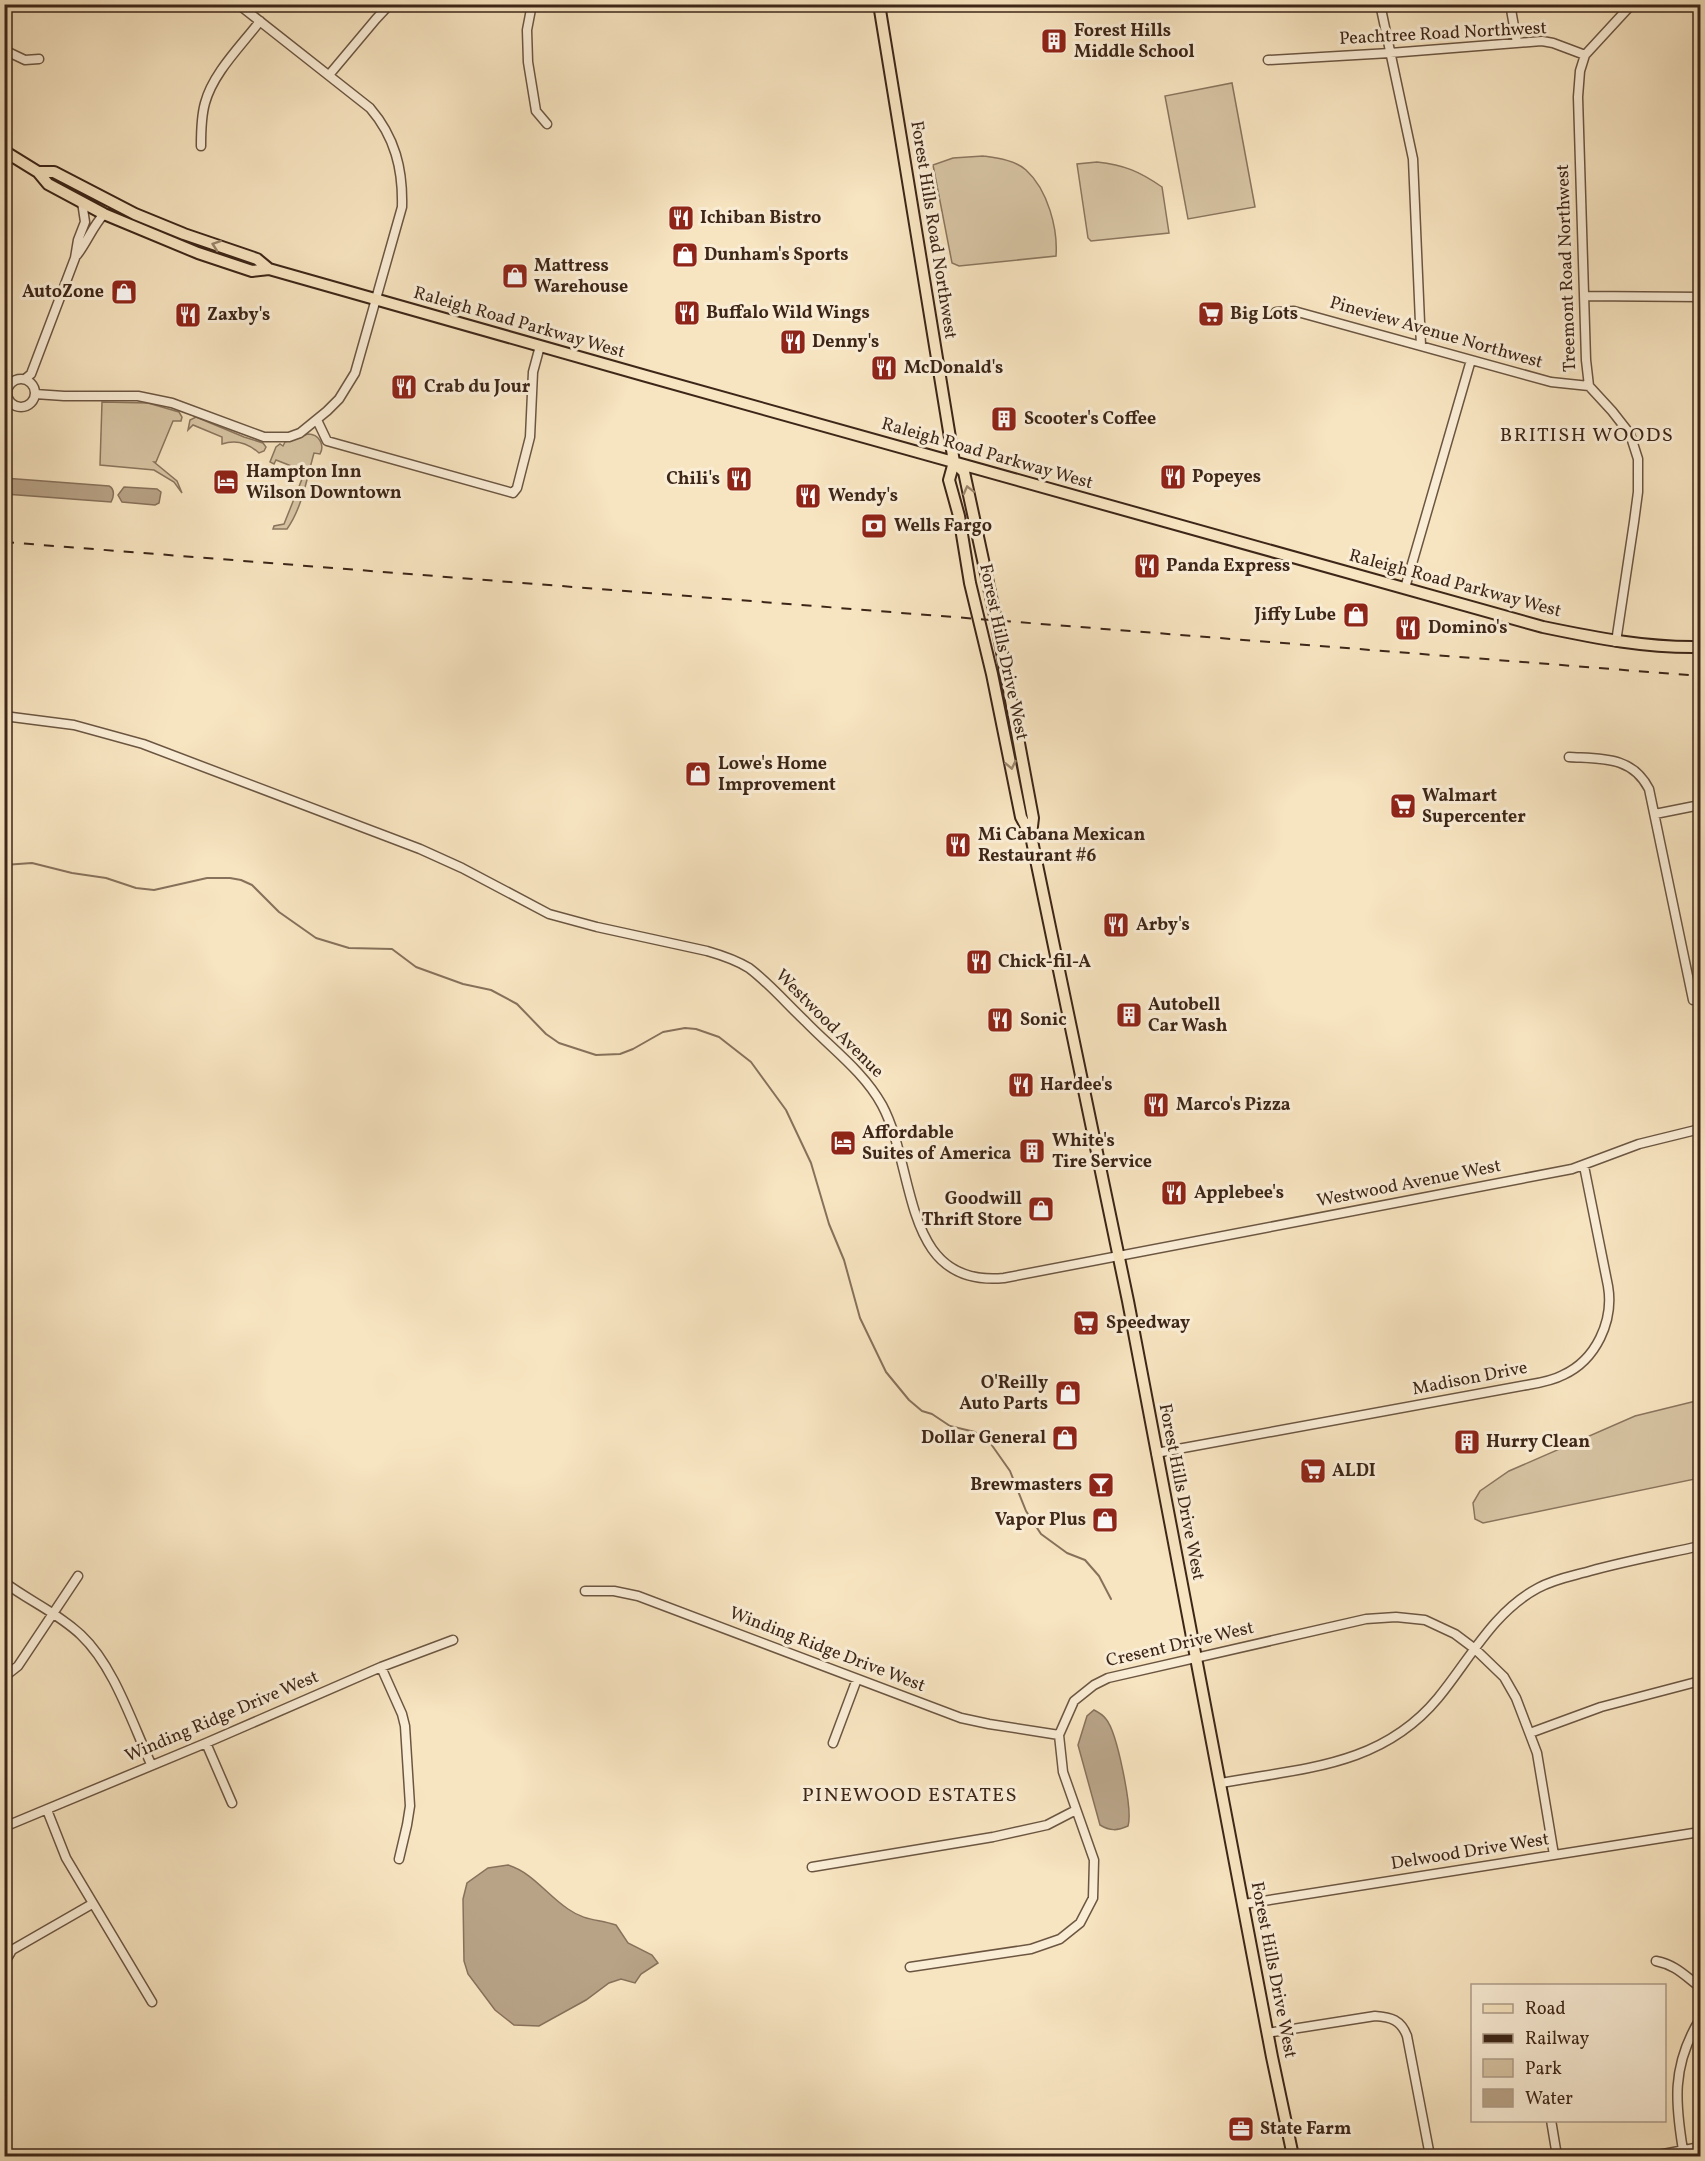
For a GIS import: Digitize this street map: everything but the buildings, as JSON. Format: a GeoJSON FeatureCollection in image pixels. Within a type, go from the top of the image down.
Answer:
{"type":"FeatureCollection","features":[{"type":"Feature","properties":{"kind":"main road","name":"Forest Hills Road Northwest"},"geometry":{"type":"LineString","coordinates":[[879,4],[954,462]]}},
{"type":"Feature","properties":{"kind":"main road","name":"Raleigh Road Parkway West"},"geometry":{"type":"LineString","coordinates":[[4,151],[38,172],[48,184],[104,214],[198,253],[252,271],[269,268]]}},
{"type":"Feature","properties":{"kind":"main road","name":"Raleigh Road Parkway West"},"geometry":{"type":"LineString","coordinates":[[38,172],[54,172],[135,214],[184,234],[257,259],[269,268],[540,346],[1543,627],[1616,642],[1677,648],[1701,647]]}},
{"type":"Feature","properties":{"kind":"main road","name":"Forest Hills Drive West"},"geometry":{"type":"LineString","coordinates":[[1031,836],[1033,818],[990,589],[964,472],[954,462],[949,480],[959,516],[970,583],[992,674],[1021,817],[1031,836],[1119,1256],[1293,2157]]}},
{"type":"Feature","properties":{"kind":"street"},"geometry":{"type":"LineString","coordinates":[[35,394],[138,396],[193,410],[264,437],[289,436],[300,433],[317,420],[339,399],[356,373],[402,207],[401,171],[396,148],[378,117],[370,108],[238,4]]}},
{"type":"Feature","properties":{"kind":"street"},"geometry":{"type":"LineString","coordinates":[[329,75],[390,4]]}},
{"type":"Feature","properties":{"kind":"street"},"geometry":{"type":"LineString","coordinates":[[532,4],[527,30],[528,62],[536,111],[547,124]]}},
{"type":"Feature","properties":{"kind":"street"},"geometry":{"type":"LineString","coordinates":[[1380,4],[1413,159],[1421,346]]}},
{"type":"Feature","properties":{"kind":"street"},"geometry":{"type":"LineString","coordinates":[[1510,4],[1517,43]]}},
{"type":"Feature","properties":{"kind":"street"},"geometry":{"type":"LineString","coordinates":[[1585,56],[1632,4]]}},
{"type":"Feature","properties":{"kind":"street"},"geometry":{"type":"LineString","coordinates":[[201,146],[202,118],[209,91],[260,21]]}},
{"type":"Feature","properties":{"kind":"street","name":"Peachtree Road Northwest"},"geometry":{"type":"LineString","coordinates":[[1269,60],[1517,43],[1553,43],[1585,56]]}},
{"type":"Feature","properties":{"kind":"street"},"geometry":{"type":"LineString","coordinates":[[4,50],[25,60],[39,59]]}},
{"type":"Feature","properties":{"kind":"street","name":"Treemont Road Northwest"},"geometry":{"type":"LineString","coordinates":[[1585,56],[1580,71],[1578,97],[1589,386],[1630,434],[1638,459],[1636,512],[1616,642]]}},
{"type":"Feature","properties":{"kind":"street"},"geometry":{"type":"LineString","coordinates":[[25,379],[31,374],[75,258],[78,240],[85,222],[82,202]]}},
{"type":"Feature","properties":{"kind":"street"},"geometry":{"type":"LineString","coordinates":[[75,258],[104,214]]}},
{"type":"Feature","properties":{"kind":"street"},"geometry":{"type":"LineString","coordinates":[[1584,296],[1701,297]]}},
{"type":"Feature","properties":{"kind":"street","name":"Pineview Avenue Northwest"},"geometry":{"type":"LineString","coordinates":[[1276,312],[1294,311],[1551,382],[1589,386]]}},
{"type":"Feature","properties":{"kind":"street"},"geometry":{"type":"LineString","coordinates":[[317,420],[327,441],[513,493],[517,488],[530,437],[533,372],[540,346]]}},
{"type":"Feature","properties":{"kind":"street"},"geometry":{"type":"LineString","coordinates":[[1405,588],[1471,360]]}},
{"type":"Feature","properties":{"kind":"street"},"geometry":{"type":"LineString","coordinates":[[16,379],[25,379],[33,384],[35,394],[32,401],[21,407],[10,402],[6,393],[16,379]]}},
{"type":"Feature","properties":{"kind":"street","name":"Westwood Avenue"},"geometry":{"type":"LineString","coordinates":[[4,716],[74,726],[143,744],[420,849],[462,868],[549,914],[722,956],[748,968],[865,1079],[891,1123],[922,1233],[930,1249],[949,1267],[972,1277],[993,1280],[1119,1256]]}},
{"type":"Feature","properties":{"kind":"street"},"geometry":{"type":"LineString","coordinates":[[1569,757],[1612,760],[1631,767],[1645,780],[1655,814],[1693,1000]]}},
{"type":"Feature","properties":{"kind":"street"},"geometry":{"type":"LineString","coordinates":[[1655,814],[1701,805]]}},
{"type":"Feature","properties":{"kind":"street","name":"Westwood Avenue West"},"geometry":{"type":"LineString","coordinates":[[1119,1256],[1584,1166],[1639,1144],[1701,1129]]}},
{"type":"Feature","properties":{"kind":"street","name":"Madison Drive"},"geometry":{"type":"LineString","coordinates":[[1156,1452],[1527,1385],[1554,1379],[1571,1371],[1586,1359],[1598,1344],[1608,1317],[1609,1304],[1606,1274],[1584,1166]]}},
{"type":"Feature","properties":{"kind":"street"},"geometry":{"type":"LineString","coordinates":[[1221,1784],[1336,1762],[1378,1747],[1406,1729],[1429,1708],[1505,1612],[1539,1587],[1556,1580],[1599,1569],[1701,1546]]}},
{"type":"Feature","properties":{"kind":"street"},"geometry":{"type":"LineString","coordinates":[[4,1677],[18,1666],[78,1576]]}},
{"type":"Feature","properties":{"kind":"street"},"geometry":{"type":"LineString","coordinates":[[4,1582],[24,1598],[54,1613],[81,1635],[104,1661],[151,1764]]}},
{"type":"Feature","properties":{"kind":"street","name":"Winding Ridge Drive West"},"geometry":{"type":"LineString","coordinates":[[585,1591],[615,1591],[638,1596],[961,1718],[1059,1735]]}},
{"type":"Feature","properties":{"kind":"street","name":"Cresent Drive West"},"geometry":{"type":"LineString","coordinates":[[910,1967],[1031,1949],[1060,1939],[1080,1923],[1093,1898],[1094,1860],[1063,1772],[1059,1735],[1074,1701],[1094,1685],[1108,1678],[1366,1619],[1396,1617],[1425,1620],[1455,1634],[1475,1649],[1504,1677],[1516,1698],[1537,1753],[1554,1855]]}},
{"type":"Feature","properties":{"kind":"street","name":"Winding Ridge Drive West"},"geometry":{"type":"LineString","coordinates":[[4,1827],[381,1667],[453,1640]]}},
{"type":"Feature","properties":{"kind":"street"},"geometry":{"type":"LineString","coordinates":[[381,1667],[405,1726],[410,1806],[399,1859]]}},
{"type":"Feature","properties":{"kind":"street"},"geometry":{"type":"LineString","coordinates":[[833,1743],[857,1679]]}},
{"type":"Feature","properties":{"kind":"street"},"geometry":{"type":"LineString","coordinates":[[1530,1733],[1601,1707],[1701,1681]]}},
{"type":"Feature","properties":{"kind":"street"},"geometry":{"type":"LineString","coordinates":[[206,1743],[232,1803]]}},
{"type":"Feature","properties":{"kind":"street"},"geometry":{"type":"LineString","coordinates":[[46,1810],[66,1858],[152,2002]]}},
{"type":"Feature","properties":{"kind":"street"},"geometry":{"type":"LineString","coordinates":[[812,1867],[993,1837],[1047,1825],[1076,1810]]}},
{"type":"Feature","properties":{"kind":"street","name":"Delwood Drive West"},"geometry":{"type":"LineString","coordinates":[[1244,1904],[1701,1832]]}},
{"type":"Feature","properties":{"kind":"street"},"geometry":{"type":"LineString","coordinates":[[6,1962],[12,1950],[92,1905]]}},
{"type":"Feature","properties":{"kind":"street"},"geometry":{"type":"LineString","coordinates":[[1656,1961],[1680,1970],[1701,1987]]}},
{"type":"Feature","properties":{"kind":"street"},"geometry":{"type":"LineString","coordinates":[[1268,2033],[1375,2016],[1387,2017],[1401,2023],[1407,2036],[1430,2157]]}},
{"type":"Feature","properties":{"kind":"street"},"geometry":{"type":"LineString","coordinates":[[1683,2154],[1676,2103],[1678,2075],[1686,2046],[1701,2019]]}},
{"type":"Feature","properties":{"kind":"street"},"geometry":{"type":"LineString","coordinates":[[1551,2122],[1557,2157]]}},
{"type":"Feature","properties":{"kind":"street"},"geometry":{"type":"LineString","coordinates":[[1653,2157],[1683,2154],[1701,2147]]}},
{"type":"Feature","properties":{"kind":"green space"},"geometry":{"type":"Polygon","coordinates":[[[1232,83],[1255,207],[1188,219],[1165,96],[1232,83]]]}},
{"type":"Feature","properties":{"kind":"green space"},"geometry":{"type":"Polygon","coordinates":[[[983,156],[1017,164],[1034,178],[1050,210],[1055,234],[1056,256],[959,266],[952,263],[933,165],[953,158],[983,156]]]}},
{"type":"Feature","properties":{"kind":"green space"},"geometry":{"type":"Polygon","coordinates":[[[1097,162],[1131,170],[1162,187],[1169,233],[1091,241],[1088,238],[1077,164],[1097,162]]]}},
{"type":"Feature","properties":{"kind":"green space"},"geometry":{"type":"Polygon","coordinates":[[[102,402],[148,403],[179,412],[182,417],[181,421],[173,421],[156,462],[154,462],[177,481],[182,493],[174,482],[154,470],[100,465],[102,402]]]}},
{"type":"Feature","properties":{"kind":"green space"},"geometry":{"type":"Polygon","coordinates":[[[196,417],[263,443],[266,447],[259,453],[242,443],[222,444],[222,437],[193,425],[188,430],[190,420],[196,417]]]}},
{"type":"Feature","properties":{"kind":"green space"},"geometry":{"type":"Polygon","coordinates":[[[308,434],[318,438],[321,444],[320,454],[314,453],[297,512],[287,529],[273,529],[274,526],[284,524],[302,479],[297,476],[299,469],[276,460],[274,464],[270,462],[276,447],[280,444],[283,446],[285,442],[308,434]]]}},
{"type":"Feature","properties":{"kind":"green space"},"geometry":{"type":"Polygon","coordinates":[[[1700,1400],[1700,1478],[1483,1523],[1475,1519],[1473,1503],[1480,1491],[1509,1471],[1635,1416],[1700,1400]]]}},
{"type":"Feature","properties":{"kind":"water"},"geometry":{"type":"Polygon","coordinates":[[[4,478],[109,486],[113,491],[113,496],[111,502],[5,494],[4,478]]]}},
{"type":"Feature","properties":{"kind":"water"},"geometry":{"type":"Polygon","coordinates":[[[124,487],[157,489],[161,492],[159,503],[155,505],[122,502],[118,495],[124,487]]]}},
{"type":"Feature","properties":{"kind":"water"},"geometry":{"type":"Polygon","coordinates":[[[1094,1710],[1105,1718],[1110,1727],[1123,1771],[1129,1817],[1128,1826],[1120,1829],[1114,1830],[1100,1825],[1078,1745],[1087,1716],[1094,1710]]]}},
{"type":"Feature","properties":{"kind":"water"},"geometry":{"type":"Polygon","coordinates":[[[508,1865],[525,1873],[574,1913],[616,1925],[628,1943],[652,1955],[658,1963],[641,1974],[635,1983],[621,1979],[609,1983],[586,2000],[539,2026],[514,2025],[495,2010],[468,1974],[464,1961],[463,1899],[467,1883],[488,1868],[508,1865]]]}},
{"type":"Feature","properties":{"kind":"waterway"},"geometry":{"type":"LineString","coordinates":[[4,865],[32,863],[72,873],[106,878],[136,888],[154,890],[207,878],[241,880],[252,885],[279,912],[316,938],[349,948],[392,949],[416,967],[463,984],[491,990],[517,1004],[546,1034],[559,1043],[596,1055],[620,1054],[663,1032],[685,1028],[696,1029],[719,1037],[751,1062],[786,1110],[811,1163],[829,1224],[844,1260],[860,1318],[886,1372],[909,1400],[922,1411],[932,1414],[950,1426],[975,1432],[991,1444],[1010,1471],[1026,1511],[1041,1534],[1067,1553],[1085,1560],[1099,1576],[1111,1599]]}},
{"type":"Feature","properties":{"kind":"railway"},"geometry":{"type":"LineString","coordinates":[[4,542],[1700,676]]}},
{"type":"Feature","properties":{"kind":"place","name":"Forest Hills Middle School"},"geometry":{"type":"Point","coordinates":[1054,41]}},
{"type":"Feature","properties":{"kind":"place","name":"Ichiban Bistro"},"geometry":{"type":"Point","coordinates":[681,218]}},
{"type":"Feature","properties":{"kind":"place","name":"Dunham's Sports"},"geometry":{"type":"Point","coordinates":[685,255]}},
{"type":"Feature","properties":{"kind":"place","name":"Mattress Warehouse"},"geometry":{"type":"Point","coordinates":[515,276]}},
{"type":"Feature","properties":{"kind":"place","name":"AutoZone"},"geometry":{"type":"Point","coordinates":[124,292]}},
{"type":"Feature","properties":{"kind":"place","name":"Buffalo Wild Wings"},"geometry":{"type":"Point","coordinates":[687,313]}},
{"type":"Feature","properties":{"kind":"place","name":"Big Lots"},"geometry":{"type":"Point","coordinates":[1211,314]}},
{"type":"Feature","properties":{"kind":"place","name":"Zaxby's"},"geometry":{"type":"Point","coordinates":[188,315]}},
{"type":"Feature","properties":{"kind":"place","name":"Denny's"},"geometry":{"type":"Point","coordinates":[793,342]}},
{"type":"Feature","properties":{"kind":"place","name":"McDonald's"},"geometry":{"type":"Point","coordinates":[884,368]}},
{"type":"Feature","properties":{"kind":"place","name":"Crab du Jour"},"geometry":{"type":"Point","coordinates":[404,387]}},
{"type":"Feature","properties":{"kind":"place","name":"Scooter's Coffee"},"geometry":{"type":"Point","coordinates":[1004,419]}},
{"type":"Feature","properties":{"kind":"place","name":"Popeyes"},"geometry":{"type":"Point","coordinates":[1173,477]}},
{"type":"Feature","properties":{"kind":"place","name":"Chili's"},"geometry":{"type":"Point","coordinates":[739,479]}},
{"type":"Feature","properties":{"kind":"place","name":"Hampton Inn Wilson Downtown"},"geometry":{"type":"Point","coordinates":[226,482]}},
{"type":"Feature","properties":{"kind":"place","name":"Wendy's"},"geometry":{"type":"Point","coordinates":[808,496]}},
{"type":"Feature","properties":{"kind":"place","name":"Wells Fargo"},"geometry":{"type":"Point","coordinates":[874,526]}},
{"type":"Feature","properties":{"kind":"place","name":"Panda Express"},"geometry":{"type":"Point","coordinates":[1147,566]}},
{"type":"Feature","properties":{"kind":"place","name":"Jiffy Lube"},"geometry":{"type":"Point","coordinates":[1356,615]}},
{"type":"Feature","properties":{"kind":"place","name":"Domino's"},"geometry":{"type":"Point","coordinates":[1408,628]}},
{"type":"Feature","properties":{"kind":"place","name":"Lowe's Home Improvement"},"geometry":{"type":"Point","coordinates":[698,774]}},
{"type":"Feature","properties":{"kind":"place","name":"Walmart Supercenter"},"geometry":{"type":"Point","coordinates":[1403,806]}},
{"type":"Feature","properties":{"kind":"place","name":"Mi Cabana Mexican Restaurant #6"},"geometry":{"type":"Point","coordinates":[958,845]}},
{"type":"Feature","properties":{"kind":"place","name":"Arby's"},"geometry":{"type":"Point","coordinates":[1116,925]}},
{"type":"Feature","properties":{"kind":"place","name":"Chick-fil-A"},"geometry":{"type":"Point","coordinates":[979,962]}},
{"type":"Feature","properties":{"kind":"place","name":"Autobell Car Wash"},"geometry":{"type":"Point","coordinates":[1129,1015]}},
{"type":"Feature","properties":{"kind":"place","name":"Sonic"},"geometry":{"type":"Point","coordinates":[1000,1020]}},
{"type":"Feature","properties":{"kind":"place","name":"Hardee's"},"geometry":{"type":"Point","coordinates":[1021,1085]}},
{"type":"Feature","properties":{"kind":"place","name":"Marco's Pizza"},"geometry":{"type":"Point","coordinates":[1156,1105]}},
{"type":"Feature","properties":{"kind":"place","name":"Affordable Suites of America"},"geometry":{"type":"Point","coordinates":[843,1143]}},
{"type":"Feature","properties":{"kind":"place","name":"White's Tire Service"},"geometry":{"type":"Point","coordinates":[1032,1151]}},
{"type":"Feature","properties":{"kind":"place","name":"Applebee's"},"geometry":{"type":"Point","coordinates":[1174,1193]}},
{"type":"Feature","properties":{"kind":"place","name":"Goodwill Thrift Store"},"geometry":{"type":"Point","coordinates":[1041,1209]}},
{"type":"Feature","properties":{"kind":"place","name":"Speedway"},"geometry":{"type":"Point","coordinates":[1086,1323]}},
{"type":"Feature","properties":{"kind":"place","name":"O'Reilly Auto Parts"},"geometry":{"type":"Point","coordinates":[1068,1393]}},
{"type":"Feature","properties":{"kind":"place","name":"Dollar General"},"geometry":{"type":"Point","coordinates":[1065,1438]}},
{"type":"Feature","properties":{"kind":"place","name":"Hurry Clean"},"geometry":{"type":"Point","coordinates":[1467,1442]}},
{"type":"Feature","properties":{"kind":"place","name":"ALDI"},"geometry":{"type":"Point","coordinates":[1313,1471]}},
{"type":"Feature","properties":{"kind":"place","name":"Brewmasters"},"geometry":{"type":"Point","coordinates":[1101,1485]}},
{"type":"Feature","properties":{"kind":"place","name":"Vapor Plus"},"geometry":{"type":"Point","coordinates":[1105,1520]}},
{"type":"Feature","properties":{"kind":"place","name":"State Farm"},"geometry":{"type":"Point","coordinates":[1241,2129]}},
{"type":"Feature","properties":{"kind":"district","name":"BRITISH WOODS"},"geometry":{"type":"Point","coordinates":[1587,436]}},
{"type":"Feature","properties":{"kind":"district","name":"PINEWOOD ESTATES"},"geometry":{"type":"Point","coordinates":[910,1796]}}]}
